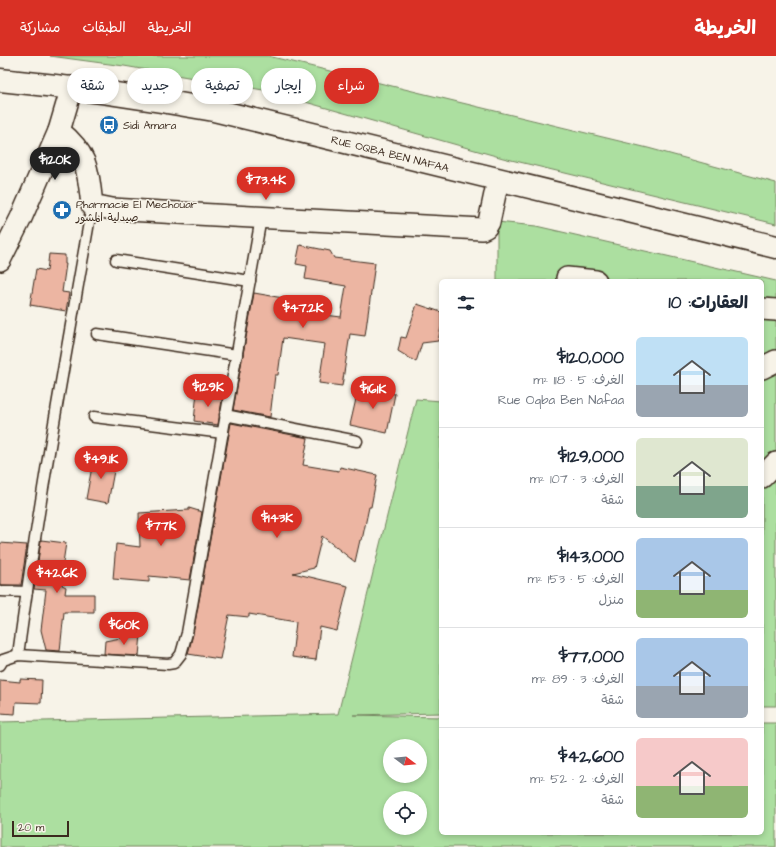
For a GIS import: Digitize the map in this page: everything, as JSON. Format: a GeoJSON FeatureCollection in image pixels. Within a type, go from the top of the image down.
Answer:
{"type":"FeatureCollection","features":[{"type":"Feature","properties":{"kind":"street","name":"RUE OQBA BEN NAFAA"},"geometry":{"type":"LineString","coordinates":[[0,80],[67,87]]}},
{"type":"Feature","properties":{"kind":"street","name":"RUE OQBA BEN NAFAA"},"geometry":{"type":"LineString","coordinates":[[119,94],[214,110],[776,247]]}},
{"type":"Feature","properties":{"kind":"street"},"geometry":{"type":"LineString","coordinates":[[0,260],[21,218],[59,131],[67,104]]}},
{"type":"Feature","properties":{"kind":"street"},"geometry":{"type":"LineString","coordinates":[[59,131],[73,142],[82,156],[88,173],[92,206],[261,218],[482,229],[486,227],[489,222],[498,180]]}},
{"type":"Feature","properties":{"kind":"street"},"geometry":{"type":"LineString","coordinates":[[566,278],[576,279]]}},
{"type":"Feature","properties":{"kind":"street"},"geometry":{"type":"LineString","coordinates":[[764,309],[776,310]]}},
{"type":"Feature","properties":{"kind":"street"},"geometry":{"type":"LineString","coordinates":[[764,367],[776,361]]}},
{"type":"Feature","properties":{"kind":"street"},"geometry":{"type":"LineString","coordinates":[[764,475],[776,463]]}},
{"type":"Feature","properties":{"kind":"lane"},"geometry":{"type":"LineString","coordinates":[[18,655],[27,592],[92,206]]}},
{"type":"Feature","properties":{"kind":"lane"},"geometry":{"type":"LineString","coordinates":[[0,665],[3,660],[18,655],[168,664],[174,663],[181,654],[187,633],[261,218]]}},
{"type":"Feature","properties":{"kind":"lane"},"geometry":{"type":"LineString","coordinates":[[116,260],[250,282]]}},
{"type":"Feature","properties":{"kind":"lane"},"geometry":{"type":"LineString","coordinates":[[97,334],[237,356]]}},
{"type":"Feature","properties":{"kind":"lane"},"geometry":{"type":"LineString","coordinates":[[225,415],[357,441]]}},
{"type":"Feature","properties":{"kind":"lane"},"geometry":{"type":"LineString","coordinates":[[94,417],[223,433]]}},
{"type":"Feature","properties":{"kind":"lane"},"geometry":{"type":"LineString","coordinates":[[0,591],[27,592]]}},
{"type":"Feature","properties":{"kind":"green space"},"geometry":{"type":"Polygon","coordinates":[[[50,56],[268,56],[324,70],[324,104],[379,104],[379,83],[648,148],[776,183],[776,224],[503,158],[312,104],[316,104],[316,68],[261,68],[261,90],[253,88],[253,68],[191,68],[191,78],[183,76],[183,68],[136,68],[50,56]]]}},
{"type":"Feature","properties":{"kind":"green space"},"geometry":{"type":"Polygon","coordinates":[[[497,222],[536,226],[776,281],[776,706],[764,706],[764,279],[497,279],[497,222]]]}},
{"type":"Feature","properties":{"kind":"green space"},"geometry":{"type":"Polygon","coordinates":[[[416,399],[439,401],[439,713],[353,715],[439,717],[439,835],[764,835],[764,723],[776,723],[776,847],[0,847],[0,722],[338,714],[416,399]]]}},
{"type":"Feature","properties":{"kind":"building"},"geometry":{"type":"Polygon","coordinates":[[[300,245],[330,251],[334,258],[375,263],[365,336],[350,334],[342,386],[319,383],[325,344],[283,338],[278,375],[275,375],[270,417],[233,410],[254,293],[289,299],[287,310],[341,317],[346,286],[305,279],[307,266],[296,264],[300,245]]]}},
{"type":"Feature","properties":{"kind":"building"},"geometry":{"type":"Polygon","coordinates":[[[49,254],[65,255],[66,264],[62,292],[69,293],[66,311],[30,305],[36,269],[47,271],[49,254]]]}},
{"type":"Feature","properties":{"kind":"building"},"geometry":{"type":"Polygon","coordinates":[[[417,304],[439,311],[438,341],[422,343],[416,362],[398,351],[401,337],[406,338],[417,304]]]}},
{"type":"Feature","properties":{"kind":"building"},"geometry":{"type":"Polygon","coordinates":[[[359,386],[395,394],[387,433],[350,425],[359,386]]]}},
{"type":"Feature","properties":{"kind":"building"},"geometry":{"type":"Polygon","coordinates":[[[197,392],[223,394],[218,425],[194,421],[197,392]]]}},
{"type":"Feature","properties":{"kind":"building"},"geometry":{"type":"Polygon","coordinates":[[[231,423],[308,438],[303,465],[339,471],[340,467],[377,475],[371,507],[369,507],[362,540],[360,540],[355,562],[322,536],[314,568],[293,573],[348,586],[337,631],[320,627],[316,660],[292,657],[296,622],[249,614],[249,617],[229,615],[220,659],[188,654],[193,634],[231,423]]]}},
{"type":"Feature","properties":{"kind":"building"},"geometry":{"type":"Polygon","coordinates":[[[94,456],[116,460],[108,503],[86,499],[94,456]]]}},
{"type":"Feature","properties":{"kind":"building"},"geometry":{"type":"Polygon","coordinates":[[[189,508],[202,512],[190,580],[149,576],[149,582],[113,579],[116,544],[140,547],[139,513],[189,510],[189,508]]]}},
{"type":"Feature","properties":{"kind":"building"},"geometry":{"type":"Polygon","coordinates":[[[41,540],[66,543],[61,576],[63,577],[62,585],[66,587],[65,594],[94,594],[94,612],[64,612],[60,651],[46,650],[41,630],[46,590],[34,589],[41,540]]]}},
{"type":"Feature","properties":{"kind":"building"},"geometry":{"type":"Polygon","coordinates":[[[0,543],[27,545],[21,585],[0,585],[0,543]]]}},
{"type":"Feature","properties":{"kind":"building"},"geometry":{"type":"Polygon","coordinates":[[[141,634],[139,656],[104,654],[105,641],[141,634]]]}},
{"type":"Feature","properties":{"kind":"building"},"geometry":{"type":"Polygon","coordinates":[[[20,679],[42,680],[41,703],[16,702],[15,714],[0,713],[0,680],[20,682],[20,679]]]}},
{"type":"Feature","properties":{"kind":"place","name":"Sidi Amara"},"geometry":{"type":"Point","coordinates":[109,125]}},
{"type":"Feature","properties":{"kind":"place","name":"Pharmacie El Mechouar صيدلية المشور"},"geometry":{"type":"Point","coordinates":[62,210]}}]}
